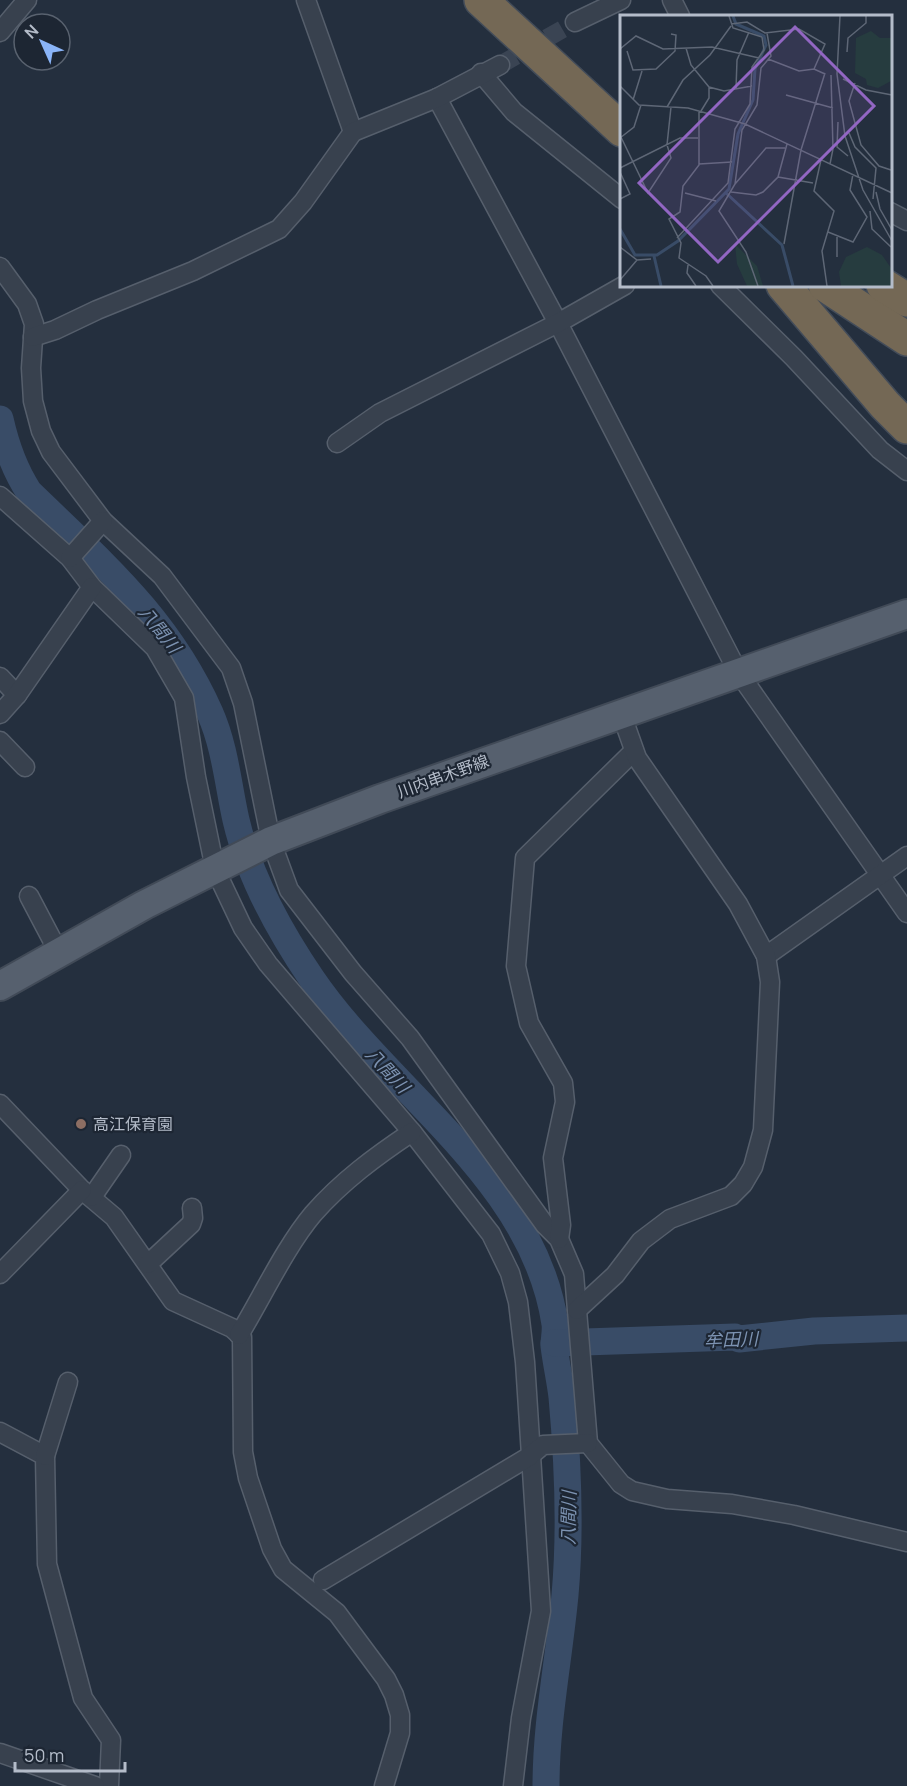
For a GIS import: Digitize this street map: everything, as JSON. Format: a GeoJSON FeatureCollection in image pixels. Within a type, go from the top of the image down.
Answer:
{"type":"FeatureCollection","features":[{"type":"Feature","properties":{"kind":"highway"},"geometry":{"type":"LineString","coordinates":[[481,0],[620,128]]}},
{"type":"Feature","properties":{"kind":"highway"},"geometry":{"type":"LineString","coordinates":[[513,31],[620,112]]}},
{"type":"Feature","properties":{"kind":"highway"},"geometry":{"type":"LineString","coordinates":[[513,31],[573,99],[620,140]]}},
{"type":"Feature","properties":{"kind":"highway"},"geometry":{"type":"LineString","coordinates":[[784,286],[885,405],[907,427]]}},
{"type":"Feature","properties":{"kind":"highway"},"geometry":{"type":"LineString","coordinates":[[827,286],[907,339]]}},
{"type":"Feature","properties":{"kind":"highway"},"geometry":{"type":"LineString","coordinates":[[885,286],[907,300]]}},
{"type":"Feature","properties":{"kind":"main road","name":"川内串木野線"},"geometry":{"type":"LineString","coordinates":[[0,986],[271,841],[380,799],[907,614]]}},
{"type":"Feature","properties":{"kind":"street"},"geometry":{"type":"LineString","coordinates":[[0,32],[27,0]]}},
{"type":"Feature","properties":{"kind":"street"},"geometry":{"type":"LineString","coordinates":[[306,0],[353,132]]}},
{"type":"Feature","properties":{"kind":"street"},"geometry":{"type":"LineString","coordinates":[[575,22],[621,0]]}},
{"type":"Feature","properties":{"kind":"street"},"geometry":{"type":"LineString","coordinates":[[672,0],[680,15]]}},
{"type":"Feature","properties":{"kind":"street"},"geometry":{"type":"LineString","coordinates":[[33,337],[55,330],[97,310],[193,271],[279,229],[303,202],[353,132],[437,98],[500,65]]}},
{"type":"Feature","properties":{"kind":"street"},"geometry":{"type":"LineString","coordinates":[[481,73],[514,112],[620,197]]}},
{"type":"Feature","properties":{"kind":"street"},"geometry":{"type":"LineString","coordinates":[[437,98],[558,323],[738,672],[907,913]]}},
{"type":"Feature","properties":{"kind":"street"},"geometry":{"type":"LineString","coordinates":[[892,213],[907,221]]}},
{"type":"Feature","properties":{"kind":"street"},"geometry":{"type":"LineString","coordinates":[[0,267],[27,304],[34,324],[33,401],[41,431],[51,452],[103,521],[162,576],[231,668],[243,703],[271,841],[289,890],[410,1038],[545,1225],[559,1239],[574,1274],[584,1443],[621,1484],[632,1491],[667,1499],[732,1504],[794,1515],[907,1542]]}},
{"type":"Feature","properties":{"kind":"street"},"geometry":{"type":"LineString","coordinates":[[337,443],[380,413],[558,323],[623,286]]}},
{"type":"Feature","properties":{"kind":"street"},"geometry":{"type":"LineString","coordinates":[[721,286],[794,358],[880,450],[907,471]]}},
{"type":"Feature","properties":{"kind":"street"},"geometry":{"type":"LineString","coordinates":[[0,496],[70,558],[92,587],[155,648],[184,698],[196,777],[215,869],[243,928],[268,964],[412,1132],[491,1234],[510,1273],[519,1312],[537,1451],[541,1611],[521,1718],[513,1786]]}},
{"type":"Feature","properties":{"kind":"street"},"geometry":{"type":"LineString","coordinates":[[70,558],[103,521]]}},
{"type":"Feature","properties":{"kind":"street"},"geometry":{"type":"LineString","coordinates":[[0,714],[17,694],[92,587]]}},
{"type":"Feature","properties":{"kind":"street"},"geometry":{"type":"LineString","coordinates":[[0,677],[17,694]]}},
{"type":"Feature","properties":{"kind":"street"},"geometry":{"type":"LineString","coordinates":[[577,1310],[615,1275],[641,1241],[670,1219],[731,1196],[743,1184],[753,1167],[763,1130],[770,982],[766,956],[738,904],[634,751],[621,713]]}},
{"type":"Feature","properties":{"kind":"street"},"geometry":{"type":"LineString","coordinates":[[0,741],[25,767]]}},
{"type":"Feature","properties":{"kind":"street"},"geometry":{"type":"LineString","coordinates":[[559,1239],[561,1225],[554,1158],[565,1102],[562,1083],[529,1023],[516,966],[525,858],[634,751]]}},
{"type":"Feature","properties":{"kind":"street"},"geometry":{"type":"LineString","coordinates":[[766,956],[907,856]]}},
{"type":"Feature","properties":{"kind":"street"},"geometry":{"type":"LineString","coordinates":[[29,896],[59,953]]}},
{"type":"Feature","properties":{"kind":"street"},"geometry":{"type":"LineString","coordinates":[[0,1104],[87,1193],[114,1217],[173,1301],[232,1328],[242,1337],[243,1452],[248,1478],[272,1549],[283,1569],[337,1613],[386,1679],[394,1695],[400,1715],[400,1733],[384,1786]]}},
{"type":"Feature","properties":{"kind":"street"},"geometry":{"type":"LineString","coordinates":[[239,1335],[295,1239],[314,1214],[363,1165],[412,1132]]}},
{"type":"Feature","properties":{"kind":"street"},"geometry":{"type":"LineString","coordinates":[[0,1275],[87,1193],[122,1155]]}},
{"type":"Feature","properties":{"kind":"street"},"geometry":{"type":"LineString","coordinates":[[148,1264],[191,1224],[192,1208]]}},
{"type":"Feature","properties":{"kind":"street"},"geometry":{"type":"LineString","coordinates":[[68,1382],[45,1456],[47,1564],[83,1698],[111,1740],[109,1786]]}},
{"type":"Feature","properties":{"kind":"street"},"geometry":{"type":"LineString","coordinates":[[0,1432],[45,1456]]}},
{"type":"Feature","properties":{"kind":"street"},"geometry":{"type":"LineString","coordinates":[[322,1580],[537,1451],[584,1443]]}},
{"type":"Feature","properties":{"kind":"street"},"geometry":{"type":"LineString","coordinates":[[0,1753],[95,1786]]}},
{"type":"Feature","properties":{"kind":"waterway","name":"八間川"},"geometry":{"type":"LineString","coordinates":[[0,419],[11,457],[29,492],[107,568],[154,620],[193,679],[210,713],[219,739],[236,820],[249,862],[277,923],[300,961],[344,1020],[489,1181],[519,1225],[542,1272],[555,1324],[554,1346],[562,1397],[568,1496],[567,1570],[550,1714],[546,1786]]}},
{"type":"Feature","properties":{"kind":"waterway","name":"牟田川"},"geometry":{"type":"LineString","coordinates":[[554,1343],[735,1337],[739,1339],[814,1331],[907,1328]]}},
{"type":"Feature","properties":{"kind":"tunnel"},"geometry":{"type":"LineString","coordinates":[[500,65],[575,22]]}},
{"type":"Feature","properties":{"kind":"place","name":"高江保育園"},"geometry":{"type":"Point","coordinates":[81,1124]}}]}
